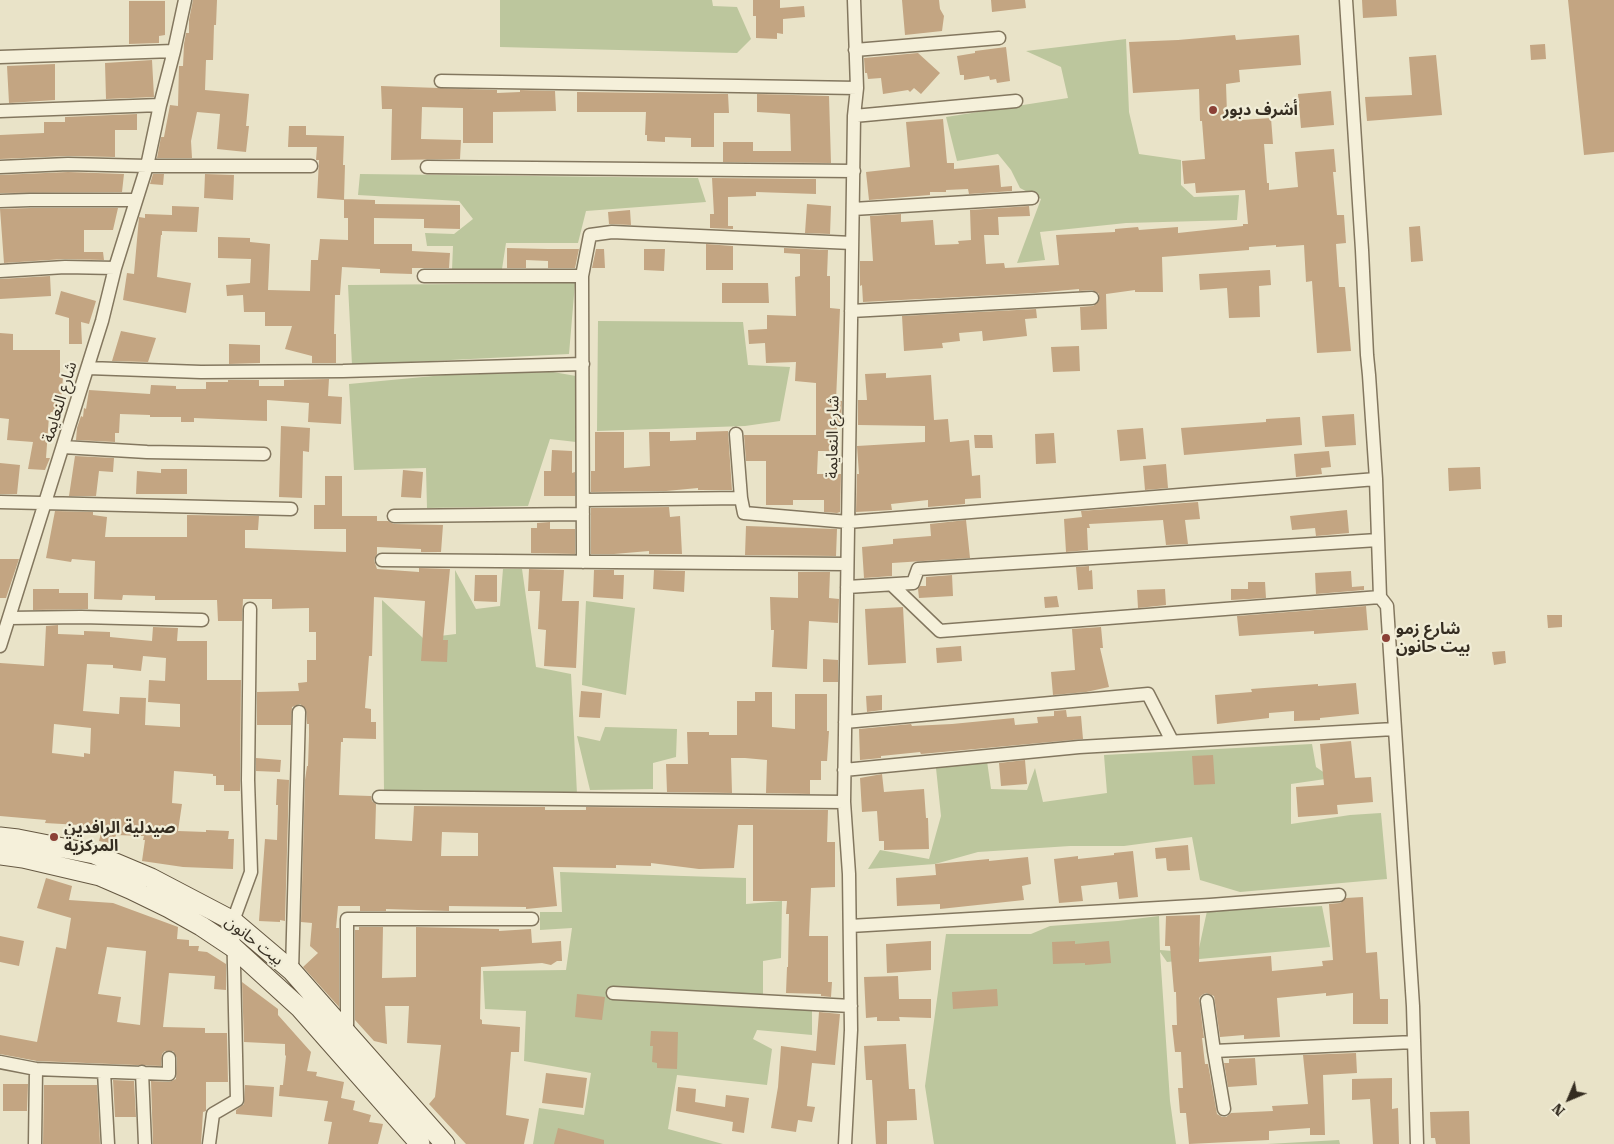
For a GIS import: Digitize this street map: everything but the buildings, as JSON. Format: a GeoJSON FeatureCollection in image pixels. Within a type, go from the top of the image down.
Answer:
{"type":"FeatureCollection","features":[{"type":"Feature","properties":{"kind":"main road","name":"بيت حانون"},"geometry":{"type":"LineString","coordinates":[[0,838],[18,839],[94,854],[151,878],[233,922],[292,971],[445,1144]]}},
{"type":"Feature","properties":{"kind":"main road","name":"بيت حانون"},"geometry":{"type":"LineString","coordinates":[[0,855],[22,858],[100,876],[169,908],[234,948],[300,1008],[420,1144]]}},
{"type":"Feature","properties":{"kind":"street","name":"شارع النعايمة"},"geometry":{"type":"LineString","coordinates":[[0,646],[88,368],[115,268],[147,166],[184,0]]}},
{"type":"Feature","properties":{"kind":"street","name":"شارع النعايمة"},"geometry":{"type":"LineString","coordinates":[[846,1144],[850,926],[844,770],[854,116],[857,88],[854,0]]}},
{"type":"Feature","properties":{"kind":"street"},"geometry":{"type":"LineString","coordinates":[[1346,0],[1376,479],[1380,598],[1386,606],[1414,1042],[1417,1144]]}},
{"type":"Feature","properties":{"kind":"street"},"geometry":{"type":"LineString","coordinates":[[855,50],[999,38]]}},
{"type":"Feature","properties":{"kind":"street"},"geometry":{"type":"LineString","coordinates":[[0,57],[174,51]]}},
{"type":"Feature","properties":{"kind":"street"},"geometry":{"type":"LineString","coordinates":[[441,81],[857,88]]}},
{"type":"Feature","properties":{"kind":"street"},"geometry":{"type":"LineString","coordinates":[[854,116],[1016,101]]}},
{"type":"Feature","properties":{"kind":"street"},"geometry":{"type":"LineString","coordinates":[[0,111],[160,105]]}},
{"type":"Feature","properties":{"kind":"street"},"geometry":{"type":"LineString","coordinates":[[0,167],[68,164],[311,166]]}},
{"type":"Feature","properties":{"kind":"street"},"geometry":{"type":"LineString","coordinates":[[427,166],[854,170]]}},
{"type":"Feature","properties":{"kind":"street"},"geometry":{"type":"LineString","coordinates":[[853,209],[1032,198]]}},
{"type":"Feature","properties":{"kind":"street"},"geometry":{"type":"LineString","coordinates":[[0,201],[136,200]]}},
{"type":"Feature","properties":{"kind":"street"},"geometry":{"type":"LineString","coordinates":[[583,562],[582,276],[590,235],[604,233],[852,243]]}},
{"type":"Feature","properties":{"kind":"street"},"geometry":{"type":"LineString","coordinates":[[0,272],[65,267],[115,268]]}},
{"type":"Feature","properties":{"kind":"street"},"geometry":{"type":"LineString","coordinates":[[424,276],[582,276]]}},
{"type":"Feature","properties":{"kind":"street"},"geometry":{"type":"LineString","coordinates":[[851,311],[1092,298]]}},
{"type":"Feature","properties":{"kind":"street"},"geometry":{"type":"LineString","coordinates":[[88,368],[201,372],[343,372],[583,364]]}},
{"type":"Feature","properties":{"kind":"street"},"geometry":{"type":"LineString","coordinates":[[736,434],[744,513],[848,522],[1376,479]]}},
{"type":"Feature","properties":{"kind":"street"},"geometry":{"type":"LineString","coordinates":[[63,447],[147,452],[264,454]]}},
{"type":"Feature","properties":{"kind":"street"},"geometry":{"type":"LineString","coordinates":[[583,500],[741,498]]}},
{"type":"Feature","properties":{"kind":"street"},"geometry":{"type":"LineString","coordinates":[[0,502],[291,509]]}},
{"type":"Feature","properties":{"kind":"street"},"geometry":{"type":"LineString","coordinates":[[394,516],[583,514]]}},
{"type":"Feature","properties":{"kind":"street"},"geometry":{"type":"LineString","coordinates":[[847,587],[913,583],[918,569],[1378,540]]}},
{"type":"Feature","properties":{"kind":"street"},"geometry":{"type":"LineString","coordinates":[[382,560],[847,564]]}},
{"type":"Feature","properties":{"kind":"street"},"geometry":{"type":"LineString","coordinates":[[892,584],[940,631],[1380,598]]}},
{"type":"Feature","properties":{"kind":"street"},"geometry":{"type":"LineString","coordinates":[[209,1144],[213,1114],[237,1100],[233,922],[251,872],[248,780],[250,609]]}},
{"type":"Feature","properties":{"kind":"street"},"geometry":{"type":"LineString","coordinates":[[9,618],[81,617],[202,620]]}},
{"type":"Feature","properties":{"kind":"street"},"geometry":{"type":"LineString","coordinates":[[845,722],[1148,694],[1172,741]]}},
{"type":"Feature","properties":{"kind":"street"},"geometry":{"type":"LineString","coordinates":[[292,971],[299,712]]}},
{"type":"Feature","properties":{"kind":"street"},"geometry":{"type":"LineString","coordinates":[[844,770],[1079,746],[1394,729]]}},
{"type":"Feature","properties":{"kind":"street"},"geometry":{"type":"LineString","coordinates":[[380,797],[844,802]]}},
{"type":"Feature","properties":{"kind":"street"},"geometry":{"type":"LineString","coordinates":[[850,926],[1339,895]]}},
{"type":"Feature","properties":{"kind":"street"},"geometry":{"type":"LineString","coordinates":[[347,1033],[347,918],[532,919]]}},
{"type":"Feature","properties":{"kind":"street"},"geometry":{"type":"LineString","coordinates":[[613,993],[850,1006]]}},
{"type":"Feature","properties":{"kind":"street"},"geometry":{"type":"LineString","coordinates":[[1207,1001],[1224,1109]]}},
{"type":"Feature","properties":{"kind":"street"},"geometry":{"type":"LineString","coordinates":[[1214,1051],[1414,1042]]}},
{"type":"Feature","properties":{"kind":"street"},"geometry":{"type":"LineString","coordinates":[[0,1062],[36,1069],[169,1074],[169,1058]]}},
{"type":"Feature","properties":{"kind":"street"},"geometry":{"type":"LineString","coordinates":[[35,1144],[36,1069]]}},
{"type":"Feature","properties":{"kind":"street"},"geometry":{"type":"LineString","coordinates":[[104,1072],[108,1144]]}},
{"type":"Feature","properties":{"kind":"street"},"geometry":{"type":"LineString","coordinates":[[142,1072],[145,1144]]}},
{"type":"Feature","properties":{"kind":"green space"},"geometry":{"type":"Polygon","coordinates":[[[500,0],[712,0],[713,6],[737,7],[751,39],[737,53],[500,47],[500,0]]]}},
{"type":"Feature","properties":{"kind":"green space"},"geometry":{"type":"Polygon","coordinates":[[[1126,39],[1129,112],[1139,154],[1181,160],[1181,185],[1194,197],[1239,195],[1237,220],[1126,223],[1040,232],[1045,260],[1017,263],[1041,199],[1020,188],[1011,170],[998,154],[957,161],[946,117],[1068,98],[1061,67],[1026,51],[1126,39]]]}},
{"type":"Feature","properties":{"kind":"green space"},"geometry":{"type":"Polygon","coordinates":[[[360,174],[698,178],[706,202],[586,211],[578,243],[506,243],[502,269],[452,270],[453,246],[427,246],[425,233],[454,234],[473,219],[459,201],[358,195],[360,174]]]}},
{"type":"Feature","properties":{"kind":"green space"},"geometry":{"type":"Polygon","coordinates":[[[575,283],[569,354],[352,365],[348,285],[575,283]]]}},
{"type":"Feature","properties":{"kind":"green space"},"geometry":{"type":"Polygon","coordinates":[[[598,321],[743,322],[748,365],[790,367],[780,421],[745,426],[597,431],[598,321]]]}},
{"type":"Feature","properties":{"kind":"green space"},"geometry":{"type":"Polygon","coordinates":[[[553,372],[576,376],[576,442],[550,439],[528,506],[427,508],[426,468],[354,470],[349,384],[444,375],[553,372]]]}},
{"type":"Feature","properties":{"kind":"green space"},"geometry":{"type":"Polygon","coordinates":[[[503,569],[522,569],[536,667],[571,674],[577,794],[384,791],[382,600],[423,638],[456,634],[455,570],[476,609],[500,606],[503,569]]]}},
{"type":"Feature","properties":{"kind":"green space"},"geometry":{"type":"Polygon","coordinates":[[[586,601],[635,608],[626,695],[582,685],[586,601]]]}},
{"type":"Feature","properties":{"kind":"green space"},"geometry":{"type":"Polygon","coordinates":[[[605,727],[677,729],[676,757],[653,763],[653,789],[590,790],[577,736],[600,741],[605,727]]]}},
{"type":"Feature","properties":{"kind":"green space"},"geometry":{"type":"Polygon","coordinates":[[[1312,744],[1316,767],[1332,778],[1291,784],[1291,824],[1350,815],[1381,813],[1387,879],[1240,892],[1200,880],[1192,837],[1124,846],[1070,846],[978,852],[935,864],[868,869],[880,850],[929,859],[941,816],[936,768],[987,761],[991,789],[1027,790],[1035,768],[1043,802],[1107,793],[1104,755],[1312,744]]]}},
{"type":"Feature","properties":{"kind":"green space"},"geometry":{"type":"Polygon","coordinates":[[[560,872],[746,878],[746,904],[782,901],[781,958],[763,961],[763,994],[812,1000],[812,1035],[757,1030],[753,1039],[772,1049],[767,1085],[677,1075],[668,1129],[723,1144],[533,1144],[539,1108],[584,1115],[591,1073],[524,1061],[526,1011],[485,1009],[483,971],[566,970],[572,928],[540,930],[540,912],[562,912],[560,872]]]}},
{"type":"Feature","properties":{"kind":"green space"},"geometry":{"type":"Polygon","coordinates":[[[1322,906],[1330,947],[1167,962],[1160,952],[1170,1101],[1176,1144],[934,1144],[925,1086],[946,934],[1031,934],[1050,926],[1159,916],[1160,950],[1198,953],[1207,911],[1322,906]]]}},
{"type":"Feature","properties":{"kind":"green space"},"geometry":{"type":"Polygon","coordinates":[[[1339,1140],[1340,1144],[1267,1144],[1339,1140]]]}},
{"type":"Feature","properties":{"kind":"place","name":"أشرف دبور"},"geometry":{"type":"Point","coordinates":[1213,110]}},
{"type":"Feature","properties":{"kind":"place","name":"شارع زمو بيت حانون"},"geometry":{"type":"Point","coordinates":[1386,638]}},
{"type":"Feature","properties":{"kind":"place","name":"صيدلية الرافدين المركزية"},"geometry":{"type":"Point","coordinates":[54,837]}}]}
